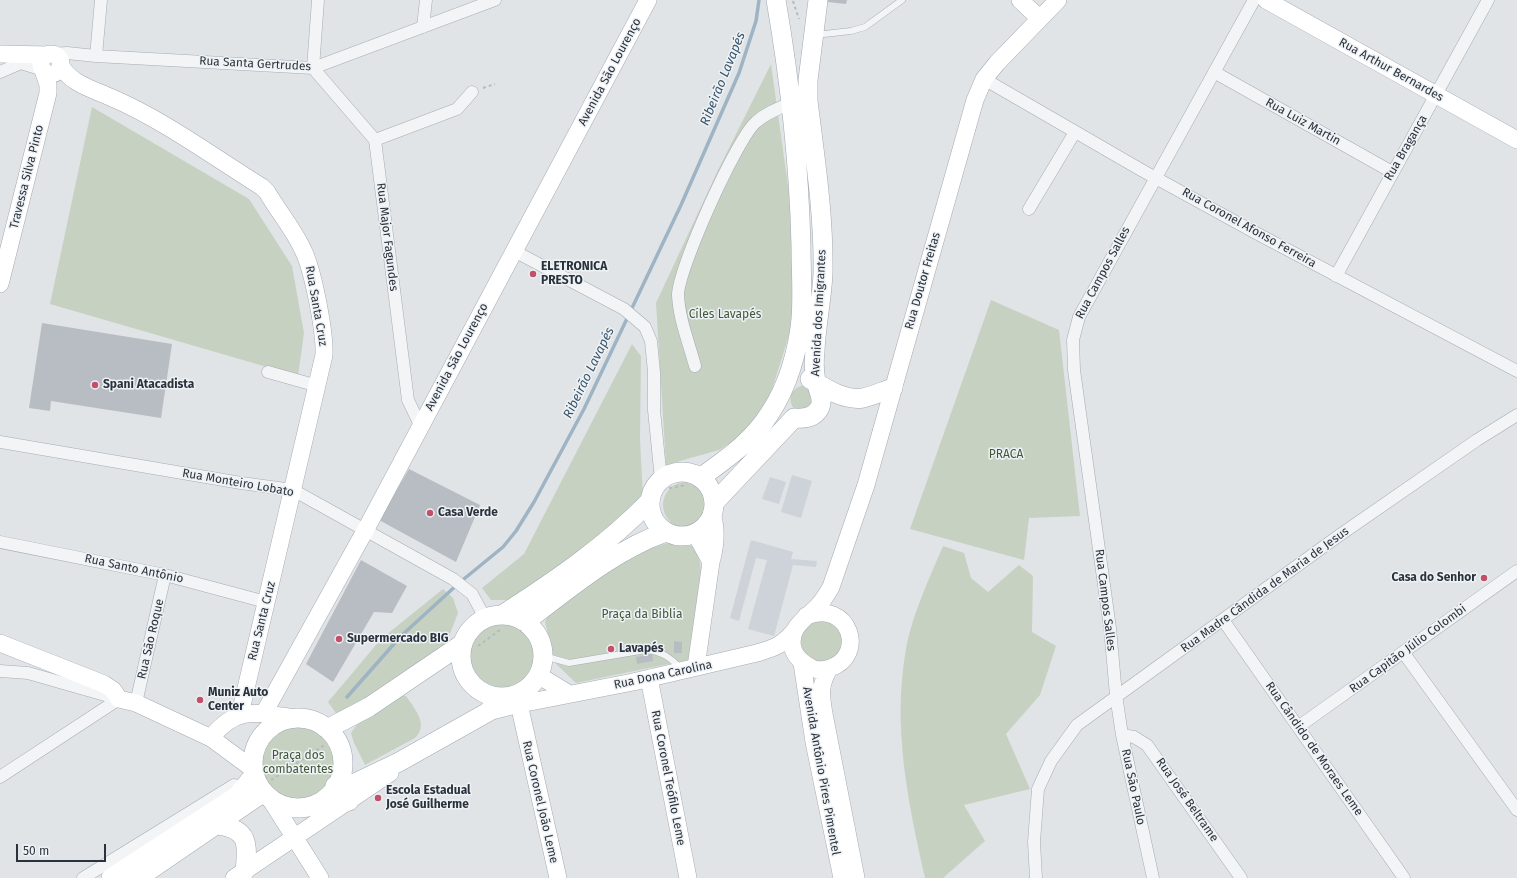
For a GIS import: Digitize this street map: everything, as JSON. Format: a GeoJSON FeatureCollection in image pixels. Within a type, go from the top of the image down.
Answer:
{"type":"FeatureCollection","features":[{"type":"Feature","properties":{"kind":"main road","name":"Avenida dos Imigrantes"},"geometry":{"type":"LineString","coordinates":[[701,479],[738,450],[754,435],[770,413],[783,389],[801,319],[802,285],[800,207],[791,103],[776,0]]}},
{"type":"Feature","properties":{"kind":"main road","name":"Avenida dos Imigrantes"},"geometry":{"type":"LineString","coordinates":[[794,418],[804,419],[813,415],[820,408],[821,400],[820,391],[816,382],[815,351],[823,272],[822,231],[808,101],[807,29],[818,0]]}},
{"type":"Feature","properties":{"kind":"main road"},"geometry":{"type":"LineString","coordinates":[[650,501],[654,520],[666,532],[685,536],[702,528],[713,508],[794,418],[786,413],[781,404],[783,389],[792,379],[800,377],[808,378],[842,396],[852,398],[863,398],[893,388]]}},
{"type":"Feature","properties":{"kind":"main road"},"geometry":{"type":"LineString","coordinates":[[507,618],[614,536],[650,501],[654,490],[663,485],[670,475],[680,472],[690,473],[701,479],[712,493],[713,508]]}},
{"type":"Feature","properties":{"kind":"main road"},"geometry":{"type":"LineString","coordinates":[[509,701],[480,690],[472,684],[463,670],[461,650],[471,628],[507,618],[650,537],[666,532]]}},
{"type":"Feature","properties":{"kind":"main road"},"geometry":{"type":"LineString","coordinates":[[335,786],[355,783],[399,762],[509,701],[535,679],[542,664],[542,649],[540,640],[534,630],[507,618]]}},
{"type":"Feature","properties":{"kind":"main road"},"geometry":{"type":"LineString","coordinates":[[331,733],[369,707],[461,650]]}},
{"type":"Feature","properties":{"kind":"main road"},"geometry":{"type":"LineString","coordinates":[[309,806],[322,801],[340,779],[343,765],[341,752],[331,733],[312,720],[295,718],[282,721],[270,727],[261,737],[255,748],[252,762],[257,785],[281,804],[295,808],[349,801]]}},
{"type":"Feature","properties":{"kind":"main road"},"geometry":{"type":"LineString","coordinates":[[138,878],[218,826],[257,785]]}},
{"type":"Feature","properties":{"kind":"main road"},"geometry":{"type":"LineString","coordinates":[[112,878],[237,796],[257,785]]}},
{"type":"Feature","properties":{"kind":"main road"},"geometry":{"type":"LineString","coordinates":[[218,826],[232,827],[242,835],[247,846],[239,874]]}},
{"type":"Feature","properties":{"kind":"street"},"geometry":{"type":"LineString","coordinates":[[96,56],[102,0]]}},
{"type":"Feature","properties":{"kind":"street"},"geometry":{"type":"LineString","coordinates":[[318,0],[313,68],[375,140],[457,108],[472,92]]}},
{"type":"Feature","properties":{"kind":"street"},"geometry":{"type":"LineString","coordinates":[[423,27],[426,0]]}},
{"type":"Feature","properties":{"kind":"street","name":"Rua Santa Gertrudes"},"geometry":{"type":"LineString","coordinates":[[51,61],[68,58],[75,54],[313,68],[495,0]]}},
{"type":"Feature","properties":{"kind":"street"},"geometry":{"type":"LineString","coordinates":[[1020,0],[1039,18]]}},
{"type":"Feature","properties":{"kind":"street","name":"Rua Doutor Freitas"},"geometry":{"type":"LineString","coordinates":[[840,618],[830,601],[831,587],[866,485],[975,100],[984,79],[1039,18],[1058,0]]}},
{"type":"Feature","properties":{"kind":"street","name":"Rua Campos Salles"},"geometry":{"type":"LineString","coordinates":[[1116,696],[1110,628],[1074,370],[1072,340],[1079,317],[1254,0]]}},
{"type":"Feature","properties":{"kind":"street","name":"Rua Arthur Bernardes"},"geometry":{"type":"LineString","coordinates":[[1266,0],[1517,140]]}},
{"type":"Feature","properties":{"kind":"street","name":"Rua Bragança"},"geometry":{"type":"LineString","coordinates":[[1336,276],[1488,0]]}},
{"type":"Feature","properties":{"kind":"street","name":"Avenida São Lourenço"},"geometry":{"type":"LineString","coordinates":[[264,713],[366,529],[420,425],[514,251],[644,1]]}},
{"type":"Feature","properties":{"kind":"street"},"geometry":{"type":"LineString","coordinates":[[0,54],[51,61]]}},
{"type":"Feature","properties":{"kind":"street"},"geometry":{"type":"LineString","coordinates":[[0,72],[21,63],[51,61]]}},
{"type":"Feature","properties":{"kind":"street","name":"Travessa Silva Pinto"},"geometry":{"type":"LineString","coordinates":[[0,284],[48,93],[51,61]]}},
{"type":"Feature","properties":{"kind":"street","name":"Rua Santa Cruz"},"geometry":{"type":"LineString","coordinates":[[51,61],[75,81],[139,110],[262,187],[267,192],[308,260],[324,345],[318,386],[240,714]]}},
{"type":"Feature","properties":{"kind":"street","name":"Rua Luiz Martin"},"geometry":{"type":"LineString","coordinates":[[1214,72],[1392,172]]}},
{"type":"Feature","properties":{"kind":"street","name":"Rua Coronel Afonso Ferreira"},"geometry":{"type":"LineString","coordinates":[[984,79],[1155,177],[1336,276],[1517,371]]}},
{"type":"Feature","properties":{"kind":"street"},"geometry":{"type":"LineString","coordinates":[[696,366],[681,316],[678,294],[685,265],[705,216],[742,139],[756,122],[772,111],[791,103]]}},
{"type":"Feature","properties":{"kind":"street"},"geometry":{"type":"LineString","coordinates":[[1029,209],[1075,132]]}},
{"type":"Feature","properties":{"kind":"street","name":"Rua Major Fagundes"},"geometry":{"type":"LineString","coordinates":[[375,140],[408,400],[420,425]]}},
{"type":"Feature","properties":{"kind":"street"},"geometry":{"type":"LineString","coordinates":[[514,251],[624,309],[645,327],[651,341],[654,372],[654,410],[663,485]]}},
{"type":"Feature","properties":{"kind":"street"},"geometry":{"type":"LineString","coordinates":[[268,372],[318,386]]}},
{"type":"Feature","properties":{"kind":"street","name":"Rua Madre Cândida de Maria de Jesus"},"geometry":{"type":"LineString","coordinates":[[1036,878],[1034,842],[1038,789],[1051,761],[1077,725],[1350,528],[1477,440],[1517,415]]}},
{"type":"Feature","properties":{"kind":"street","name":"Rua Monteiro Lobato"},"geometry":{"type":"LineString","coordinates":[[0,442],[241,483],[293,490],[366,529],[453,579],[507,618]]}},
{"type":"Feature","properties":{"kind":"street"},"geometry":{"type":"LineString","coordinates":[[689,669],[716,534],[713,508]]}},
{"type":"Feature","properties":{"kind":"street"},"geometry":{"type":"LineString","coordinates":[[694,533],[711,562]]}},
{"type":"Feature","properties":{"kind":"street","name":"Rua Santo Antônio"},"geometry":{"type":"LineString","coordinates":[[0,542],[165,575],[266,602]]}},
{"type":"Feature","properties":{"kind":"street","name":"Rua Capitão Júlio Colombi"},"geometry":{"type":"LineString","coordinates":[[1298,727],[1517,571]]}},
{"type":"Feature","properties":{"kind":"street","name":"Rua São Roque"},"geometry":{"type":"LineString","coordinates":[[136,704],[165,575]]}},
{"type":"Feature","properties":{"kind":"street","name":"Rua Doutor Freitas"},"geometry":{"type":"LineString","coordinates":[[806,616],[820,603],[831,587]]}},
{"type":"Feature","properties":{"kind":"street"},"geometry":{"type":"LineString","coordinates":[[794,631],[806,616],[815,613],[825,612],[840,618],[846,626],[850,637],[850,647],[844,660],[829,669]]}},
{"type":"Feature","properties":{"kind":"street","name":"Rua Cândido de Moraes Leme"},"geometry":{"type":"LineString","coordinates":[[1223,620],[1404,878]]}},
{"type":"Feature","properties":{"kind":"street","name":"Rua Dona Carolina"},"geometry":{"type":"LineString","coordinates":[[509,701],[569,694],[649,678],[758,653],[785,641],[794,631]]}},
{"type":"Feature","properties":{"kind":"street","name":"Avenida Antônio Pires Pimentel"},"geometry":{"type":"LineString","coordinates":[[794,631],[792,641],[799,659],[814,742],[842,878]]}},
{"type":"Feature","properties":{"kind":"street"},"geometry":{"type":"LineString","coordinates":[[0,643],[104,684],[112,690],[119,699]]}},
{"type":"Feature","properties":{"kind":"street"},"geometry":{"type":"LineString","coordinates":[[1403,652],[1517,810]]}},
{"type":"Feature","properties":{"kind":"street","name":"Rua Dona Carolina"},"geometry":{"type":"LineString","coordinates":[[758,653],[784,653],[799,659]]}},
{"type":"Feature","properties":{"kind":"street","name":"Avenida Antônio Pires Pimentel"},"geometry":{"type":"LineString","coordinates":[[799,659],[815,670],[829,669]]}},
{"type":"Feature","properties":{"kind":"street","name":"Avenida Antônio Pires Pimentel"},"geometry":{"type":"LineString","coordinates":[[829,669],[823,679],[821,688],[824,714],[856,878]]}},
{"type":"Feature","properties":{"kind":"street"},"geometry":{"type":"LineString","coordinates":[[0,671],[28,673],[136,704],[211,738],[257,785],[320,878]]}},
{"type":"Feature","properties":{"kind":"street","name":"Rua Coronel Teófilo Leme"},"geometry":{"type":"LineString","coordinates":[[649,678],[688,878]]}},
{"type":"Feature","properties":{"kind":"street"},"geometry":{"type":"LineString","coordinates":[[535,679],[569,694]]}},
{"type":"Feature","properties":{"kind":"street","name":"Rua São Paulo"},"geometry":{"type":"LineString","coordinates":[[1116,696],[1122,735],[1153,878]]}},
{"type":"Feature","properties":{"kind":"street"},"geometry":{"type":"LineString","coordinates":[[0,776],[119,699]]}},
{"type":"Feature","properties":{"kind":"street","name":"Rua Coronel João Leme"},"geometry":{"type":"LineString","coordinates":[[509,701],[523,726],[558,878]]}},
{"type":"Feature","properties":{"kind":"street"},"geometry":{"type":"LineString","coordinates":[[211,738],[226,721],[240,714],[264,713],[295,718]]}},
{"type":"Feature","properties":{"kind":"street","name":"Rua José Beltrame"},"geometry":{"type":"LineString","coordinates":[[1122,735],[1134,737],[1147,744],[1241,878]]}},
{"type":"Feature","properties":{"kind":"street"},"geometry":{"type":"LineString","coordinates":[[239,874],[392,772],[399,762]]}},
{"type":"Feature","properties":{"kind":"street"},"geometry":{"type":"LineString","coordinates":[[83,878],[234,785],[257,785]]}},
{"type":"Feature","properties":{"kind":"lane"},"geometry":{"type":"LineString","coordinates":[[807,29],[851,31],[865,27],[902,0]]}},
{"type":"Feature","properties":{"kind":"lane"},"geometry":{"type":"LineString","coordinates":[[542,649],[551,658],[569,663],[646,650],[656,651],[667,655],[689,669]]}},
{"type":"Feature","properties":{"kind":"path"},"geometry":{"type":"LineString","coordinates":[[792,0],[807,29]]}},
{"type":"Feature","properties":{"kind":"path"},"geometry":{"type":"LineString","coordinates":[[663,485],[693,484],[701,479]]}},
{"type":"Feature","properties":{"kind":"path"},"geometry":{"type":"LineString","coordinates":[[461,650],[494,636],[507,618]]}},
{"type":"Feature","properties":{"kind":"path"},"geometry":{"type":"LineString","coordinates":[[257,785],[331,733]]}},
{"type":"Feature","properties":{"kind":"shaded area"},"geometry":{"type":"Polygon","coordinates":[[[792,475],[812,481],[801,518],[781,512],[792,475]]]}},
{"type":"Feature","properties":{"kind":"shaded area"},"geometry":{"type":"Polygon","coordinates":[[[770,477],[786,482],[779,504],[762,499],[770,477]]]}},
{"type":"Feature","properties":{"kind":"shaded area"},"geometry":{"type":"Polygon","coordinates":[[[751,540],[793,552],[791,559],[817,561],[816,567],[793,565],[774,636],[748,629],[767,560],[756,558],[739,621],[730,618],[751,540]]]}},
{"type":"Feature","properties":{"kind":"green space","name":"Cíles Lavapés"},"geometry":{"type":"Polygon","coordinates":[[[771,64],[797,250],[791,329],[769,399],[748,431],[719,450],[666,465],[656,303],[718,170],[771,64]]]}},
{"type":"Feature","properties":{"kind":"green space"},"geometry":{"type":"Polygon","coordinates":[[[92,107],[249,199],[292,266],[304,333],[298,376],[50,304],[92,107]]]}},
{"type":"Feature","properties":{"kind":"green space","name":"PRACA"},"geometry":{"type":"Polygon","coordinates":[[[991,300],[1059,330],[1080,516],[1029,518],[1024,560],[910,529],[991,300]]]}},
{"type":"Feature","properties":{"kind":"green space"},"geometry":{"type":"Polygon","coordinates":[[[632,344],[641,356],[640,440],[643,498],[618,532],[515,600],[491,600],[482,588],[524,554],[632,344]]]}},
{"type":"Feature","properties":{"kind":"green space"},"geometry":{"type":"Polygon","coordinates":[[[804,385],[809,386],[815,410],[794,409],[792,405],[791,398],[793,391],[804,385]]]}},
{"type":"Feature","properties":{"kind":"green space"},"geometry":{"type":"Polygon","coordinates":[[[686,482],[699,486],[705,492],[709,505],[705,518],[699,524],[686,528],[673,524],[667,518],[663,505],[667,492],[673,486],[686,482]]]}},
{"type":"Feature","properties":{"kind":"green space","name":"Praça da Biblia"},"geometry":{"type":"Polygon","coordinates":[[[681,543],[696,547],[700,561],[701,575],[700,604],[688,660],[576,683],[555,663],[545,622],[550,610],[638,553],[664,544],[681,543]]]}},
{"type":"Feature","properties":{"kind":"green space"},"geometry":{"type":"Polygon","coordinates":[[[943,546],[964,553],[971,578],[988,592],[1019,565],[1033,576],[1032,632],[1056,646],[1040,695],[1006,734],[1030,789],[964,805],[985,841],[943,878],[925,878],[913,821],[904,764],[901,736],[902,678],[906,649],[912,623],[943,546]]]}},
{"type":"Feature","properties":{"kind":"green space"},"geometry":{"type":"Polygon","coordinates":[[[443,589],[453,598],[458,613],[446,644],[338,716],[328,702],[381,639],[443,589]]]}},
{"type":"Feature","properties":{"kind":"green space"},"geometry":{"type":"Polygon","coordinates":[[[817,620],[827,620],[843,633],[840,653],[830,661],[822,663],[815,662],[808,657],[804,651],[801,644],[802,636],[805,628],[812,622],[817,620]]]}},
{"type":"Feature","properties":{"kind":"green space"},"geometry":{"type":"Polygon","coordinates":[[[494,621],[508,621],[520,626],[530,636],[535,648],[535,662],[530,674],[520,684],[508,689],[494,689],[482,684],[472,674],[467,662],[467,648],[472,636],[482,626],[494,621]]]}},
{"type":"Feature","properties":{"kind":"green space"},"geometry":{"type":"Polygon","coordinates":[[[399,696],[406,696],[419,717],[421,728],[419,733],[415,738],[365,765],[354,743],[351,733],[358,723],[399,696]]]}},
{"type":"Feature","properties":{"kind":"green space","name":"Praça dos combatentes"},"geometry":{"type":"Polygon","coordinates":[[[299,726],[320,732],[330,742],[336,763],[330,784],[320,794],[299,800],[278,794],[268,784],[262,763],[268,742],[278,732],[299,726]]]}},
{"type":"Feature","properties":{"kind":"building"},"geometry":{"type":"Polygon","coordinates":[[[828,0],[847,0],[846,4],[828,2],[828,0]]]}},
{"type":"Feature","properties":{"kind":"building"},"geometry":{"type":"Polygon","coordinates":[[[42,323],[172,344],[161,418],[51,401],[50,411],[29,408],[42,323]]]}},
{"type":"Feature","properties":{"kind":"building","name":"Casa Verde"},"geometry":{"type":"Polygon","coordinates":[[[409,469],[480,505],[456,562],[379,520],[409,469]]]}},
{"type":"Feature","properties":{"kind":"building","name":"Supermercado BIG"},"geometry":{"type":"Polygon","coordinates":[[[361,560],[407,586],[392,613],[374,612],[333,682],[306,664],[361,560]]]}},
{"type":"Feature","properties":{"kind":"building"},"geometry":{"type":"Polygon","coordinates":[[[674,641],[682,642],[682,653],[674,653],[674,641]]]}},
{"type":"Feature","properties":{"kind":"building"},"geometry":{"type":"Polygon","coordinates":[[[652,654],[653,661],[637,664],[636,657],[652,654]]]}},
{"type":"Feature","properties":{"kind":"waterway","name":"Ribeirão Lavapés"},"geometry":{"type":"LineString","coordinates":[[347,697],[401,636],[459,583],[503,547],[516,531],[534,502],[584,409],[681,205],[739,73],[756,21],[759,0]]}},
{"type":"Feature","properties":{"kind":"place","name":"ELETRONICA PRESTO"},"geometry":{"type":"Point","coordinates":[533,274]}},
{"type":"Feature","properties":{"kind":"place","name":"Spani Atacadista"},"geometry":{"type":"Point","coordinates":[95,385]}},
{"type":"Feature","properties":{"kind":"place","name":"Casa Verde"},"geometry":{"type":"Point","coordinates":[430,513]}},
{"type":"Feature","properties":{"kind":"place","name":"Casa do Senhor"},"geometry":{"type":"Point","coordinates":[1484,578]}},
{"type":"Feature","properties":{"kind":"place","name":"Supermercado BIG"},"geometry":{"type":"Point","coordinates":[339,639]}},
{"type":"Feature","properties":{"kind":"place","name":"Lavapés"},"geometry":{"type":"Point","coordinates":[611,649]}},
{"type":"Feature","properties":{"kind":"place","name":"Muniz Auto Center"},"geometry":{"type":"Point","coordinates":[200,700]}},
{"type":"Feature","properties":{"kind":"place","name":"Escola Estadual José Guilherme"},"geometry":{"type":"Point","coordinates":[378,798]}}]}
